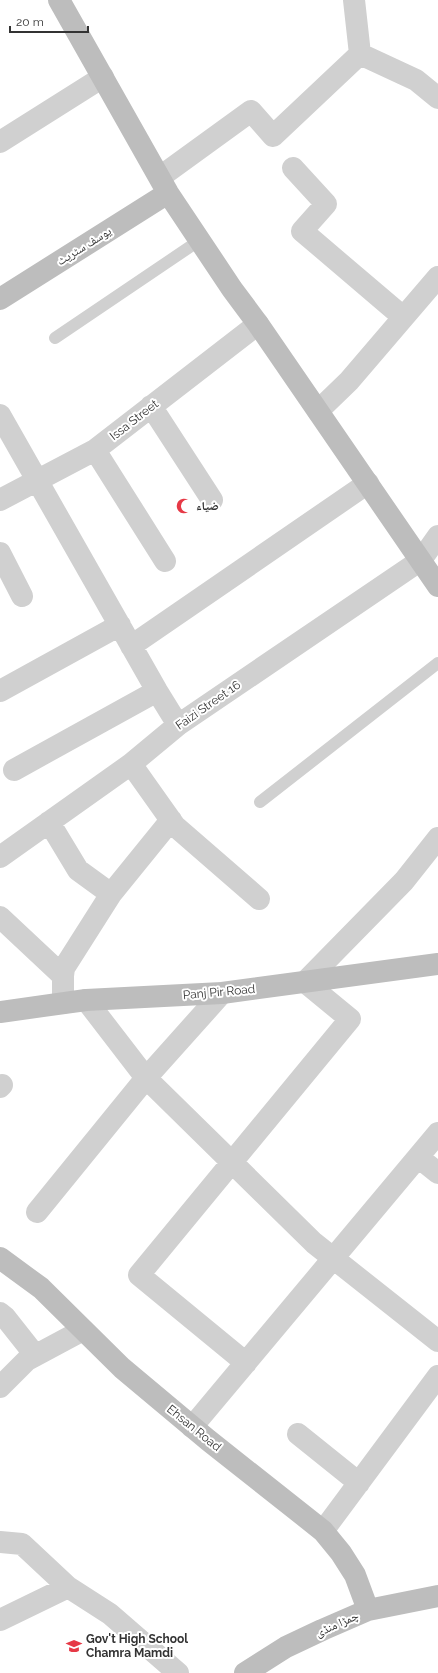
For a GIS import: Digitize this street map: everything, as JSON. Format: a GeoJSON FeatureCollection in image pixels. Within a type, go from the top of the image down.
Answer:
{"type":"FeatureCollection","features":[{"type":"Feature","properties":{"kind":"street"},"geometry":{"type":"LineString","coordinates":[[59,0],[164,185],[232,289],[318,410],[438,586]]}},
{"type":"Feature","properties":{"kind":"street"},"geometry":{"type":"LineString","coordinates":[[354,0],[360,54]]}},
{"type":"Feature","properties":{"kind":"street"},"geometry":{"type":"LineString","coordinates":[[164,185],[251,111],[273,136],[360,54]]}},
{"type":"Feature","properties":{"kind":"street"},"geometry":{"type":"LineString","coordinates":[[360,54],[416,80],[438,98]]}},
{"type":"Feature","properties":{"kind":"street"},"geometry":{"type":"LineString","coordinates":[[0,142],[103,77]]}},
{"type":"Feature","properties":{"kind":"street"},"geometry":{"type":"LineString","coordinates":[[293,168],[326,204],[302,231],[404,317]]}},
{"type":"Feature","properties":{"kind":"street","name":"یوسف سٹریٹ"},"geometry":{"type":"LineString","coordinates":[[0,299],[164,185]]}},
{"type":"Feature","properties":{"kind":"street"},"geometry":{"type":"LineString","coordinates":[[318,410],[349,381],[438,277]]}},
{"type":"Feature","properties":{"kind":"street","name":"Issa Street"},"geometry":{"type":"LineString","coordinates":[[0,500],[95,450],[258,324]]}},
{"type":"Feature","properties":{"kind":"street"},"geometry":{"type":"LineString","coordinates":[[151,406],[212,500]]}},
{"type":"Feature","properties":{"kind":"street"},"geometry":{"type":"LineString","coordinates":[[0,415],[131,646],[178,725]]}},
{"type":"Feature","properties":{"kind":"street"},"geometry":{"type":"LineString","coordinates":[[95,450],[165,561]]}},
{"type":"Feature","properties":{"kind":"street"},"geometry":{"type":"LineString","coordinates":[[131,646],[368,483]]}},
{"type":"Feature","properties":{"kind":"street","name":"Faizi Street 16"},"geometry":{"type":"LineString","coordinates":[[0,857],[131,764],[178,725],[420,560],[438,536]]}},
{"type":"Feature","properties":{"kind":"street"},"geometry":{"type":"LineString","coordinates":[[0,553],[22,596]]}},
{"type":"Feature","properties":{"kind":"street"},"geometry":{"type":"LineString","coordinates":[[0,691],[120,625]]}},
{"type":"Feature","properties":{"kind":"street"},"geometry":{"type":"LineString","coordinates":[[14,770],[157,691]]}},
{"type":"Feature","properties":{"kind":"street"},"geometry":{"type":"LineString","coordinates":[[131,764],[175,826],[258,898]]}},
{"type":"Feature","properties":{"kind":"street"},"geometry":{"type":"LineString","coordinates":[[62,1003],[64,968],[111,894],[171,820]]}},
{"type":"Feature","properties":{"kind":"street"},"geometry":{"type":"LineString","coordinates":[[49,822],[78,870],[111,894]]}},
{"type":"Feature","properties":{"kind":"street"},"geometry":{"type":"LineString","coordinates":[[246,1363],[139,1275],[350,1019],[305,982],[404,881],[438,838]]}},
{"type":"Feature","properties":{"kind":"street"},"geometry":{"type":"LineString","coordinates":[[0,916],[63,976]]}},
{"type":"Feature","properties":{"kind":"street","name":"Panj Pir Road"},"geometry":{"type":"LineString","coordinates":[[0,1012],[86,1000],[222,993],[438,964]]}},
{"type":"Feature","properties":{"kind":"street"},"geometry":{"type":"LineString","coordinates":[[37,1212],[146,1078],[222,993]]}},
{"type":"Feature","properties":{"kind":"street"},"geometry":{"type":"LineString","coordinates":[[86,1000],[146,1078],[314,1243],[438,1341]]}},
{"type":"Feature","properties":{"kind":"street"},"geometry":{"type":"LineString","coordinates":[[192,1427],[438,1134]]}},
{"type":"Feature","properties":{"kind":"street"},"geometry":{"type":"LineString","coordinates":[[418,1157],[438,1173]]}},
{"type":"Feature","properties":{"kind":"street","name":"Ehsan Road"},"geometry":{"type":"LineString","coordinates":[[0,1258],[41,1288],[122,1368],[192,1427],[323,1531],[341,1553],[355,1575],[368,1610]]}},
{"type":"Feature","properties":{"kind":"street"},"geometry":{"type":"LineString","coordinates":[[0,1313],[5,1317],[35,1355]]}},
{"type":"Feature","properties":{"kind":"street"},"geometry":{"type":"LineString","coordinates":[[1,1383],[27,1360],[83,1330]]}},
{"type":"Feature","properties":{"kind":"street"},"geometry":{"type":"LineString","coordinates":[[323,1531],[438,1376]]}},
{"type":"Feature","properties":{"kind":"street"},"geometry":{"type":"LineString","coordinates":[[298,1434],[359,1483]]}},
{"type":"Feature","properties":{"kind":"street"},"geometry":{"type":"LineString","coordinates":[[0,1542],[22,1544],[68,1587],[110,1614],[178,1673]]}},
{"type":"Feature","properties":{"kind":"street"},"geometry":{"type":"LineString","coordinates":[[0,1620],[68,1587]]}},
{"type":"Feature","properties":{"kind":"street","name":"چمڑا منڈی"},"geometry":{"type":"LineString","coordinates":[[245,1673],[286,1647],[368,1610],[438,1596]]}},
{"type":"Feature","properties":{"kind":"lane"},"geometry":{"type":"LineString","coordinates":[[54,338],[200,240]]}},
{"type":"Feature","properties":{"kind":"lane"},"geometry":{"type":"LineString","coordinates":[[260,802],[438,663]]}},
{"type":"Feature","properties":{"kind":"place","name":"ضیاء"},"geometry":{"type":"Point","coordinates":[184,506]}},
{"type":"Feature","properties":{"kind":"place","name":"Gov't High School Chamra Mamdi"},"geometry":{"type":"Point","coordinates":[74,1646]}}]}
